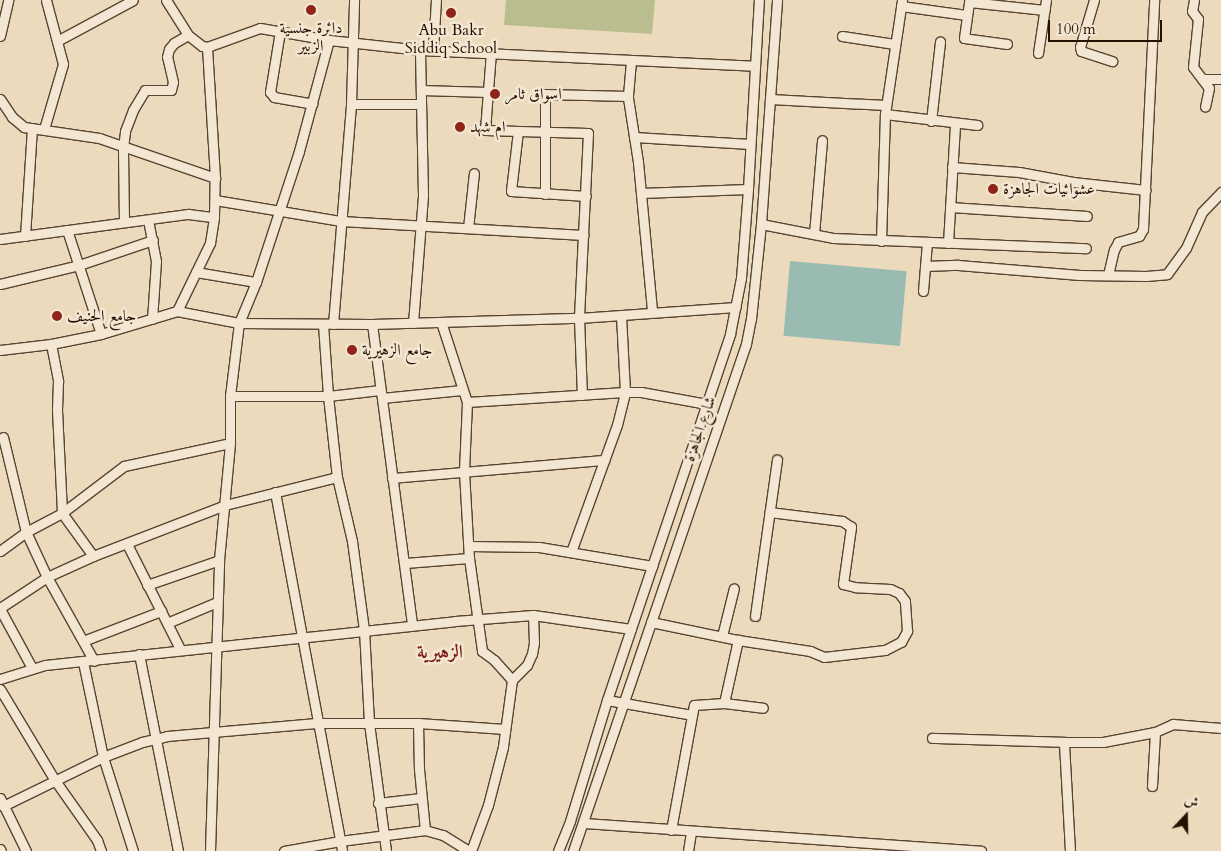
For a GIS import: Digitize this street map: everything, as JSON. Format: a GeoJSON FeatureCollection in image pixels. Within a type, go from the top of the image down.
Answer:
{"type":"FeatureCollection","features":[{"type":"Feature","properties":{"kind":"street"},"geometry":{"type":"LineString","coordinates":[[0,36],[8,0]]}},
{"type":"Feature","properties":{"kind":"street"},"geometry":{"type":"LineString","coordinates":[[44,129],[63,64],[46,0]]}},
{"type":"Feature","properties":{"kind":"street"},"geometry":{"type":"LineString","coordinates":[[58,40],[133,0]]}},
{"type":"Feature","properties":{"kind":"street"},"geometry":{"type":"LineString","coordinates":[[166,0],[188,35],[202,46],[207,47],[260,28],[329,40],[420,50],[755,66]]}},
{"type":"Feature","properties":{"kind":"street"},"geometry":{"type":"LineString","coordinates":[[333,324],[350,104],[354,0]]}},
{"type":"Feature","properties":{"kind":"street"},"geometry":{"type":"LineString","coordinates":[[433,50],[436,0]]}},
{"type":"Feature","properties":{"kind":"street","name":"شارع الجاهزة"},"geometry":{"type":"LineString","coordinates":[[558,851],[570,821],[607,700],[730,334],[736,307],[748,189],[759,0]]}},
{"type":"Feature","properties":{"kind":"street","name":"شارع الجاهزة"},"geometry":{"type":"LineString","coordinates":[[573,851],[746,344],[752,319],[761,224],[777,0]]}},
{"type":"Feature","properties":{"kind":"street"},"geometry":{"type":"LineString","coordinates":[[1038,53],[1046,0]]}},
{"type":"Feature","properties":{"kind":"street"},"geometry":{"type":"LineString","coordinates":[[1094,0],[1080,47],[1081,51],[1112,61]]}},
{"type":"Feature","properties":{"kind":"street"},"geometry":{"type":"LineString","coordinates":[[1108,275],[1114,250],[1118,242],[1139,236],[1143,229],[1154,0]]}},
{"type":"Feature","properties":{"kind":"street"},"geometry":{"type":"LineString","coordinates":[[1194,0],[1192,11],[1198,19],[1193,66],[1209,88],[1205,107]]}},
{"type":"Feature","properties":{"kind":"street"},"geometry":{"type":"LineString","coordinates":[[1007,44],[964,38],[968,4],[972,2],[1044,10]]}},
{"type":"Feature","properties":{"kind":"street"},"geometry":{"type":"LineString","coordinates":[[881,241],[885,110],[901,3],[966,14]]}},
{"type":"Feature","properties":{"kind":"street"},"geometry":{"type":"LineString","coordinates":[[280,31],[270,92],[274,97],[312,104]]}},
{"type":"Feature","properties":{"kind":"street"},"geometry":{"type":"LineString","coordinates":[[124,222],[123,148],[125,131],[133,110],[145,90],[171,90],[173,86],[167,57],[174,43],[188,35]]}},
{"type":"Feature","properties":{"kind":"street"},"geometry":{"type":"LineString","coordinates":[[842,36],[894,44]]}},
{"type":"Feature","properties":{"kind":"street"},"geometry":{"type":"LineString","coordinates":[[210,851],[215,732],[217,602],[230,443],[230,396],[239,323],[256,282],[312,104],[329,40]]}},
{"type":"Feature","properties":{"kind":"street"},"geometry":{"type":"LineString","coordinates":[[931,121],[940,42]]}},
{"type":"Feature","properties":{"kind":"street"},"geometry":{"type":"LineString","coordinates":[[177,311],[210,243],[214,217],[215,178],[207,47]]}},
{"type":"Feature","properties":{"kind":"street"},"geometry":{"type":"LineString","coordinates":[[413,323],[423,195],[420,50]]}},
{"type":"Feature","properties":{"kind":"street"},"geometry":{"type":"LineString","coordinates":[[491,52],[485,130],[588,133],[579,318],[582,394]]}},
{"type":"Feature","properties":{"kind":"street"},"geometry":{"type":"LineString","coordinates":[[631,61],[628,96],[641,193],[652,311]]}},
{"type":"Feature","properties":{"kind":"street"},"geometry":{"type":"LineString","coordinates":[[1204,79],[1221,79]]}},
{"type":"Feature","properties":{"kind":"street"},"geometry":{"type":"LineString","coordinates":[[421,90],[488,92]]}},
{"type":"Feature","properties":{"kind":"street"},"geometry":{"type":"LineString","coordinates":[[545,194],[545,94],[628,96]]}},
{"type":"Feature","properties":{"kind":"street"},"geometry":{"type":"LineString","coordinates":[[0,99],[18,124],[32,128],[99,138],[123,148],[215,178]]}},
{"type":"Feature","properties":{"kind":"street"},"geometry":{"type":"LineString","coordinates":[[770,99],[885,110],[931,121],[977,125]]}},
{"type":"Feature","properties":{"kind":"street"},"geometry":{"type":"LineString","coordinates":[[350,104],[420,104]]}},
{"type":"Feature","properties":{"kind":"street"},"geometry":{"type":"LineString","coordinates":[[948,243],[955,124]]}},
{"type":"Feature","properties":{"kind":"street"},"geometry":{"type":"LineString","coordinates":[[25,236],[32,128]]}},
{"type":"Feature","properties":{"kind":"street"},"geometry":{"type":"LineString","coordinates":[[518,131],[511,191],[586,196]]}},
{"type":"Feature","properties":{"kind":"street"},"geometry":{"type":"LineString","coordinates":[[634,136],[750,144]]}},
{"type":"Feature","properties":{"kind":"street"},"geometry":{"type":"LineString","coordinates":[[814,234],[822,140]]}},
{"type":"Feature","properties":{"kind":"street"},"geometry":{"type":"LineString","coordinates":[[952,168],[1019,172],[1073,182],[1146,190]]}},
{"type":"Feature","properties":{"kind":"street"},"geometry":{"type":"LineString","coordinates":[[468,228],[474,173]]}},
{"type":"Feature","properties":{"kind":"street"},"geometry":{"type":"LineString","coordinates":[[641,193],[748,189]]}},
{"type":"Feature","properties":{"kind":"street"},"geometry":{"type":"LineString","coordinates":[[925,266],[958,265],[1080,275],[1146,276],[1167,274],[1186,248],[1202,212],[1221,192]]}},
{"type":"Feature","properties":{"kind":"street"},"geometry":{"type":"LineString","coordinates":[[214,200],[341,221],[584,235]]}},
{"type":"Feature","properties":{"kind":"street"},"geometry":{"type":"LineString","coordinates":[[950,207],[1087,216]]}},
{"type":"Feature","properties":{"kind":"street"},"geometry":{"type":"LineString","coordinates":[[0,240],[188,214],[214,217]]}},
{"type":"Feature","properties":{"kind":"street"},"geometry":{"type":"LineString","coordinates":[[148,220],[156,261],[152,319]]}},
{"type":"Feature","properties":{"kind":"street"},"geometry":{"type":"LineString","coordinates":[[761,224],[833,238],[1086,248]]}},
{"type":"Feature","properties":{"kind":"street"},"geometry":{"type":"LineString","coordinates":[[67,230],[101,334]]}},
{"type":"Feature","properties":{"kind":"street"},"geometry":{"type":"LineString","coordinates":[[0,284],[79,265],[153,240]]}},
{"type":"Feature","properties":{"kind":"street"},"geometry":{"type":"LineString","coordinates":[[923,291],[927,242]]}},
{"type":"Feature","properties":{"kind":"street"},"geometry":{"type":"LineString","coordinates":[[196,272],[256,282]]}},
{"type":"Feature","properties":{"kind":"street"},"geometry":{"type":"LineString","coordinates":[[0,350],[52,344],[101,334],[177,311],[239,323],[372,324],[579,318],[652,311],[736,307]]}},
{"type":"Feature","properties":{"kind":"street"},"geometry":{"type":"LineString","coordinates":[[571,552],[617,425],[625,392],[621,315]]}},
{"type":"Feature","properties":{"kind":"street"},"geometry":{"type":"LineString","coordinates":[[440,322],[466,402],[464,472],[469,558],[482,651],[494,660],[512,680]]}},
{"type":"Feature","properties":{"kind":"street"},"geometry":{"type":"LineString","coordinates":[[323,324],[328,396],[337,476],[352,541],[364,630],[369,723],[378,803],[386,851]]}},
{"type":"Feature","properties":{"kind":"street"},"geometry":{"type":"LineString","coordinates":[[372,324],[412,625]]}},
{"type":"Feature","properties":{"kind":"street"},"geometry":{"type":"LineString","coordinates":[[52,344],[58,381],[57,410],[62,513],[93,556]]}},
{"type":"Feature","properties":{"kind":"street"},"geometry":{"type":"LineString","coordinates":[[230,396],[328,396],[462,390]]}},
{"type":"Feature","properties":{"kind":"street"},"geometry":{"type":"LineString","coordinates":[[466,402],[641,392],[707,404]]}},
{"type":"Feature","properties":{"kind":"street"},"geometry":{"type":"LineString","coordinates":[[3,438],[26,532],[47,577],[94,661]]}},
{"type":"Feature","properties":{"kind":"street"},"geometry":{"type":"LineString","coordinates":[[0,551],[26,532],[62,513],[124,466],[230,443]]}},
{"type":"Feature","properties":{"kind":"street"},"geometry":{"type":"LineString","coordinates":[[392,478],[604,460]]}},
{"type":"Feature","properties":{"kind":"street"},"geometry":{"type":"LineString","coordinates":[[755,616],[777,460]]}},
{"type":"Feature","properties":{"kind":"street"},"geometry":{"type":"LineString","coordinates":[[32,668],[0,608],[47,577],[93,556],[225,506],[337,476]]}},
{"type":"Feature","properties":{"kind":"street"},"geometry":{"type":"LineString","coordinates":[[275,492],[316,723],[342,851]]}},
{"type":"Feature","properties":{"kind":"street"},"geometry":{"type":"LineString","coordinates":[[651,622],[738,640],[810,651],[824,657],[885,650],[902,642],[907,631],[905,601],[899,593],[890,589],[855,587],[843,584],[851,527],[842,521],[770,512]]}},
{"type":"Feature","properties":{"kind":"street"},"geometry":{"type":"LineString","coordinates":[[127,544],[180,649]]}},
{"type":"Feature","properties":{"kind":"street"},"geometry":{"type":"LineString","coordinates":[[469,546],[539,547],[652,566]]}},
{"type":"Feature","properties":{"kind":"street"},"geometry":{"type":"LineString","coordinates":[[405,563],[469,558]]}},
{"type":"Feature","properties":{"kind":"street"},"geometry":{"type":"LineString","coordinates":[[148,585],[220,560]]}},
{"type":"Feature","properties":{"kind":"street"},"geometry":{"type":"LineString","coordinates":[[722,636],[734,588]]}},
{"type":"Feature","properties":{"kind":"street"},"geometry":{"type":"LineString","coordinates":[[167,623],[217,602]]}},
{"type":"Feature","properties":{"kind":"street"},"geometry":{"type":"LineString","coordinates":[[83,641],[161,611]]}},
{"type":"Feature","properties":{"kind":"street"},"geometry":{"type":"LineString","coordinates":[[284,851],[384,834],[425,830],[443,835],[470,851],[488,805],[503,747],[512,680],[527,665],[532,654],[534,643],[533,615]]}},
{"type":"Feature","properties":{"kind":"street"},"geometry":{"type":"LineString","coordinates":[[0,679],[32,668],[140,654],[477,619],[533,615],[631,629]]}},
{"type":"Feature","properties":{"kind":"street"},"geometry":{"type":"LineString","coordinates":[[724,703],[738,640]]}},
{"type":"Feature","properties":{"kind":"street"},"geometry":{"type":"LineString","coordinates":[[140,654],[178,851]]}},
{"type":"Feature","properties":{"kind":"street"},"geometry":{"type":"LineString","coordinates":[[83,662],[102,757],[133,851]]}},
{"type":"Feature","properties":{"kind":"street"},"geometry":{"type":"LineString","coordinates":[[0,689],[54,779],[97,840],[101,851]]}},
{"type":"Feature","properties":{"kind":"street"},"geometry":{"type":"LineString","coordinates":[[607,700],[692,715]]}},
{"type":"Feature","properties":{"kind":"street"},"geometry":{"type":"LineString","coordinates":[[671,830],[693,707],[697,704],[724,703],[763,708]]}},
{"type":"Feature","properties":{"kind":"street"},"geometry":{"type":"LineString","coordinates":[[26,851],[2,802],[102,757],[155,739],[316,723],[418,722],[505,729]]}},
{"type":"Feature","properties":{"kind":"street"},"geometry":{"type":"LineString","coordinates":[[418,722],[425,830]]}},
{"type":"Feature","properties":{"kind":"street"},"geometry":{"type":"LineString","coordinates":[[932,738],[1103,742],[1155,732],[1174,724],[1221,728]]}},
{"type":"Feature","properties":{"kind":"street"},"geometry":{"type":"LineString","coordinates":[[1152,786],[1155,732]]}},
{"type":"Feature","properties":{"kind":"street"},"geometry":{"type":"LineString","coordinates":[[1064,742],[1070,851]]}},
{"type":"Feature","properties":{"kind":"street"},"geometry":{"type":"LineString","coordinates":[[378,803],[422,798]]}},
{"type":"Feature","properties":{"kind":"street"},"geometry":{"type":"LineString","coordinates":[[584,823],[884,848],[981,851]]}},
{"type":"Feature","properties":{"kind":"street"},"geometry":{"type":"LineString","coordinates":[[688,851],[691,831]]}},
{"type":"Feature","properties":{"kind":"green space"},"geometry":{"type":"Polygon","coordinates":[[[506,0],[655,0],[652,34],[504,25],[506,0]]]}},
{"type":"Feature","properties":{"kind":"water"},"geometry":{"type":"Polygon","coordinates":[[[790,261],[907,271],[900,346],[783,336],[790,261]]]}},
{"type":"Feature","properties":{"kind":"place","name":"دائرة جنسية الزبير"},"geometry":{"type":"Point","coordinates":[311,10]}},
{"type":"Feature","properties":{"kind":"place","name":"Abu Bakr Siddiq School"},"geometry":{"type":"Point","coordinates":[451,13]}},
{"type":"Feature","properties":{"kind":"place","name":"اسواق ثامر"},"geometry":{"type":"Point","coordinates":[495,94]}},
{"type":"Feature","properties":{"kind":"place","name":"ام شهد"},"geometry":{"type":"Point","coordinates":[460,127]}},
{"type":"Feature","properties":{"kind":"place","name":"عشوائيات الجاهزة"},"geometry":{"type":"Point","coordinates":[993,189]}},
{"type":"Feature","properties":{"kind":"place","name":"جامع الحنيف"},"geometry":{"type":"Point","coordinates":[57,316]}},
{"type":"Feature","properties":{"kind":"place","name":"جامع الزهيرية"},"geometry":{"type":"Point","coordinates":[352,350]}},
{"type":"Feature","properties":{"kind":"district","name":"الزهيرية"},"geometry":{"type":"Point","coordinates":[440,653]}}]}
